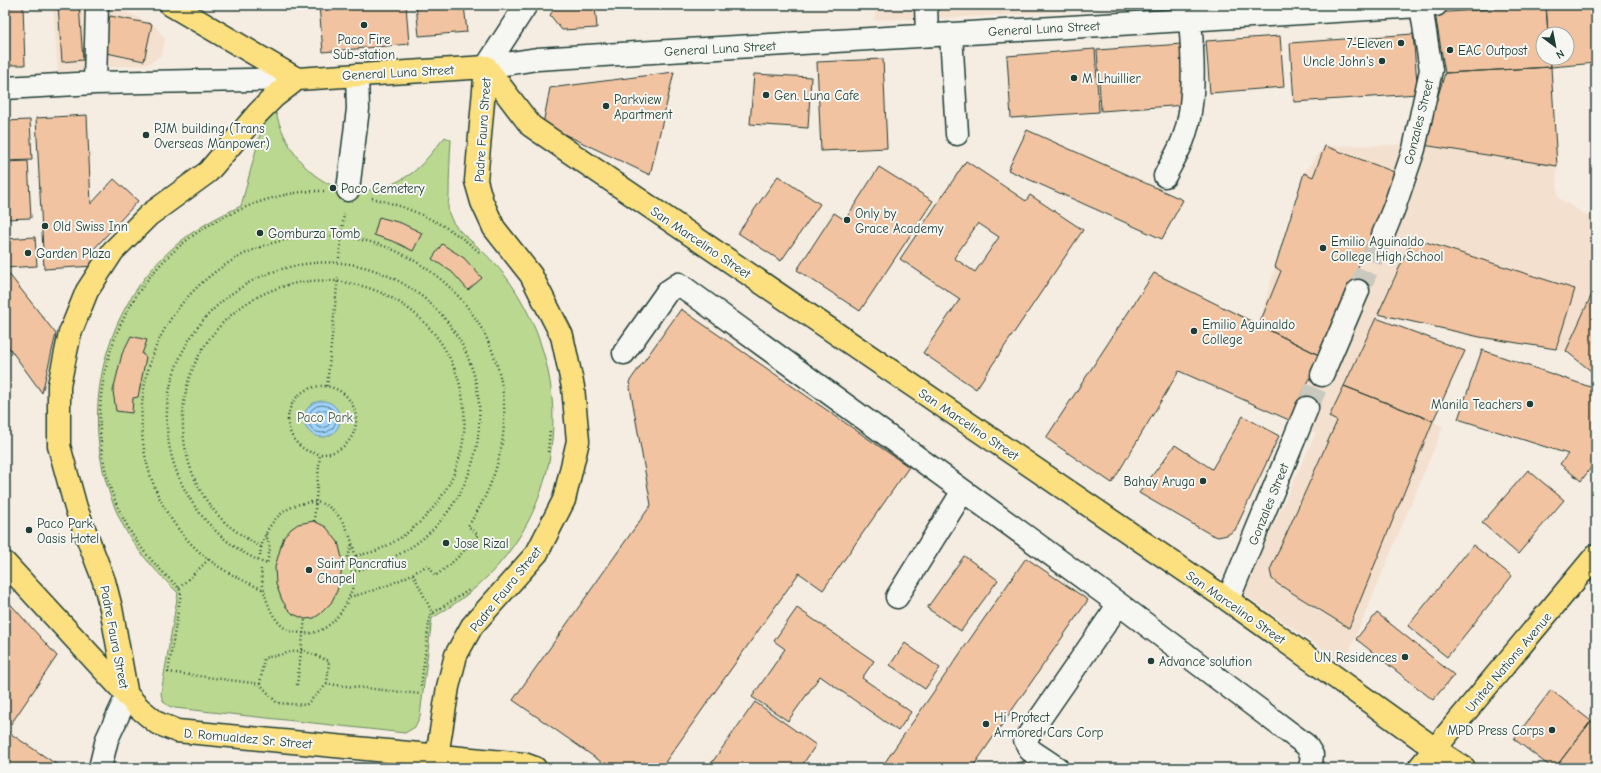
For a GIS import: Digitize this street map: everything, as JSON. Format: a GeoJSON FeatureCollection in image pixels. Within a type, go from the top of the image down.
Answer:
{"type":"FeatureCollection","features":[{"type":"Feature","properties":{"kind":"main road"},"geometry":{"type":"LineString","coordinates":[[171,5],[297,79]]}},
{"type":"Feature","properties":{"kind":"main road","name":"General Luna Street"},"geometry":{"type":"LineString","coordinates":[[297,79],[486,67]]}},
{"type":"Feature","properties":{"kind":"main road","name":"Padre Faura Street"},"geometry":{"type":"LineString","coordinates":[[437,756],[448,687],[456,655],[472,626],[537,553],[564,500],[578,441],[573,387],[562,336],[531,275],[494,228],[482,202],[476,181],[486,67]]}},
{"type":"Feature","properties":{"kind":"main road","name":"San Marcelino Street"},"geometry":{"type":"LineString","coordinates":[[486,67],[531,126],[1228,600],[1435,749],[1464,768]]}},
{"type":"Feature","properties":{"kind":"main road","name":"Padre Faura Street"},"geometry":{"type":"LineString","coordinates":[[127,696],[112,608],[104,581],[76,508],[59,446],[59,385],[70,333],[87,291],[112,251],[149,215],[208,172],[258,113],[275,96],[297,79]]}},
{"type":"Feature","properties":{"kind":"main road","name":"United Nations Avenue"},"geometry":{"type":"LineString","coordinates":[[1419,768],[1596,555]]}},
{"type":"Feature","properties":{"kind":"main road","name":"D. Romualdez Sr. Street"},"geometry":{"type":"LineString","coordinates":[[5,563],[127,696],[157,723],[177,731],[524,764],[535,768]]}},
{"type":"Feature","properties":{"kind":"street"},"geometry":{"type":"LineString","coordinates":[[95,83],[96,5]]}},
{"type":"Feature","properties":{"kind":"street","name":"Padre Faura Street"},"geometry":{"type":"LineString","coordinates":[[486,67],[526,5]]}},
{"type":"Feature","properties":{"kind":"street"},"geometry":{"type":"LineString","coordinates":[[926,5],[928,35]]}},
{"type":"Feature","properties":{"kind":"street","name":"General Luna Street"},"geometry":{"type":"LineString","coordinates":[[486,67],[537,59],[951,34],[1180,15],[1429,6]]}},
{"type":"Feature","properties":{"kind":"street","name":"Gonzales Street"},"geometry":{"type":"LineString","coordinates":[[1383,235],[1414,149],[1431,70],[1429,6]]}},
{"type":"Feature","properties":{"kind":"street"},"geometry":{"type":"LineString","coordinates":[[1165,176],[1184,138],[1191,113],[1192,48],[1180,15]]}},
{"type":"Feature","properties":{"kind":"street"},"geometry":{"type":"LineString","coordinates":[[951,34],[957,134]]}},
{"type":"Feature","properties":{"kind":"street"},"geometry":{"type":"LineString","coordinates":[[338,190],[358,109],[357,75]]}},
{"type":"Feature","properties":{"kind":"street","name":"General Luna Street"},"geometry":{"type":"LineString","coordinates":[[5,88],[95,83],[297,79]]}},
{"type":"Feature","properties":{"kind":"street"},"geometry":{"type":"LineString","coordinates":[[624,353],[667,292],[679,284],[1119,604],[1306,744],[1312,755],[1310,768]]}},
{"type":"Feature","properties":{"kind":"street"},"geometry":{"type":"LineString","coordinates":[[1322,375],[1358,291]]}},
{"type":"Feature","properties":{"kind":"street","name":"Gonzales Street"},"geometry":{"type":"LineString","coordinates":[[1228,600],[1307,408]]}},
{"type":"Feature","properties":{"kind":"street"},"geometry":{"type":"LineString","coordinates":[[897,597],[963,491]]}},
{"type":"Feature","properties":{"kind":"street"},"geometry":{"type":"LineString","coordinates":[[1057,768],[1030,750],[1025,740],[1119,604]]}},
{"type":"Feature","properties":{"kind":"street"},"geometry":{"type":"LineString","coordinates":[[100,768],[107,739],[127,696]]}},
{"type":"Feature","properties":{"kind":"path"},"geometry":{"type":"LineString","coordinates":[[260,684],[264,658],[302,650],[329,661],[327,684],[306,705],[277,703],[260,684],[168,672],[180,593],[179,588],[162,573],[140,547],[128,528],[120,510],[108,476],[100,433],[102,384],[113,342],[133,300],[146,280],[178,247],[197,232],[224,217],[241,208],[290,193],[313,190],[338,190],[342,237],[339,258]]}},
{"type":"Feature","properties":{"kind":"path"},"geometry":{"type":"LineString","coordinates":[[369,197],[397,205],[436,222],[469,243],[483,256]]}},
{"type":"Feature","properties":{"kind":"path"},"geometry":{"type":"LineString","coordinates":[[262,589],[227,573],[192,545],[174,523],[160,499],[148,469],[142,438],[141,409],[146,377],[154,350],[168,323],[186,298],[205,280],[232,260],[255,250],[289,239],[313,236],[342,237],[377,244],[404,255],[428,269],[447,284],[469,309],[480,326],[492,350],[499,374],[504,401],[503,437],[498,463],[489,490],[468,526],[478,534],[459,557],[435,576],[428,565],[383,588],[349,597]]}},
{"type":"Feature","properties":{"kind":"path"},"geometry":{"type":"LineString","coordinates":[[266,534],[270,548],[267,564],[244,553],[220,536],[199,513],[187,495],[174,465],[169,438],[168,409],[173,376],[181,354],[200,324],[222,300],[241,286],[262,275],[295,265],[318,262],[344,263],[366,268],[400,282],[421,295],[439,312],[454,332],[467,354],[474,375],[480,409],[478,445],[472,467],[458,498],[439,523],[419,541],[398,555],[375,565],[351,572],[348,557],[352,544]]}},
{"type":"Feature","properties":{"kind":"path"},"geometry":{"type":"LineString","coordinates":[[327,386],[338,276]]}},
{"type":"Feature","properties":{"kind":"path"},"geometry":{"type":"LineString","coordinates":[[261,547],[242,536],[227,524],[214,510],[194,478],[187,459],[182,421],[183,407],[192,371],[201,350],[210,336],[223,322],[252,299],[286,285],[312,280],[337,280],[366,286],[389,295],[407,306],[425,322],[439,338],[451,360],[458,379],[464,409],[465,424],[462,448],[456,468],[446,490],[433,508],[419,524],[399,539],[378,550],[355,556]]}},
{"type":"Feature","properties":{"kind":"path"},"geometry":{"type":"LineString","coordinates":[[327,386],[339,390],[348,397],[354,407],[357,418],[353,434],[347,444],[337,451],[320,454],[306,450],[295,441],[289,428],[288,414],[295,399],[303,392],[312,387],[327,386]]}},
{"type":"Feature","properties":{"kind":"path"},"geometry":{"type":"LineString","coordinates":[[547,457],[550,422]]}},
{"type":"Feature","properties":{"kind":"path"},"geometry":{"type":"LineString","coordinates":[[314,521],[320,454]]}},
{"type":"Feature","properties":{"kind":"path"},"geometry":{"type":"LineString","coordinates":[[260,556],[261,547],[271,524],[286,510],[300,505],[316,502],[326,506],[337,514],[348,532],[356,565]]}},
{"type":"Feature","properties":{"kind":"path"},"geometry":{"type":"LineString","coordinates":[[179,588],[209,559]]}},
{"type":"Feature","properties":{"kind":"path"},"geometry":{"type":"LineString","coordinates":[[260,569],[262,589],[266,599],[279,623],[292,632],[314,633],[332,623],[349,597],[355,578]]}},
{"type":"Feature","properties":{"kind":"path"},"geometry":{"type":"LineString","coordinates":[[413,574],[433,614]]}},
{"type":"Feature","properties":{"kind":"path"},"geometry":{"type":"LineString","coordinates":[[327,684],[420,694],[430,616],[473,586]]}},
{"type":"Feature","properties":{"kind":"path"},"geometry":{"type":"LineString","coordinates":[[297,684],[305,619]]}},
{"type":"Feature","properties":{"kind":"shaded area"},"geometry":{"type":"Polygon","coordinates":[[[53,5],[112,5],[155,26],[165,39],[162,55],[149,64],[58,72],[53,5]]]}},
{"type":"Feature","properties":{"kind":"shaded area"},"geometry":{"type":"Polygon","coordinates":[[[877,5],[1098,5],[1098,9],[969,17],[874,20],[877,5]]]}},
{"type":"Feature","properties":{"kind":"shaded area","name":"Emilio Aguinaldo College"},"geometry":{"type":"Polygon","coordinates":[[[1546,5],[1544,26],[1535,26],[1535,66],[1550,66],[1558,198],[1596,221],[1596,285],[1566,351],[1478,338],[1378,314],[1344,386],[1433,421],[1443,427],[1344,664],[1242,593],[1316,433],[1289,420],[1154,273],[1259,324],[1304,173],[1325,146],[1423,145],[1445,73],[1435,13],[1546,5]]]}},
{"type":"Feature","properties":{"kind":"green space","name":"Paco Park"},"geometry":{"type":"Polygon","coordinates":[[[276,113],[284,136],[296,156],[311,172],[328,183],[346,190],[367,190],[389,185],[416,170],[445,137],[451,140],[448,211],[451,219],[462,233],[490,258],[515,290],[533,325],[546,362],[552,399],[552,437],[546,474],[534,510],[515,544],[489,575],[462,598],[432,618],[420,716],[415,727],[405,733],[175,708],[165,703],[162,699],[161,693],[178,593],[145,559],[129,536],[112,500],[101,462],[97,422],[100,383],[109,345],[125,309],[146,276],[174,247],[206,224],[241,206],[265,116],[276,113]]]}},
{"type":"Feature","properties":{"kind":"water"},"geometry":{"type":"Polygon","coordinates":[[[325,401],[335,406],[339,412],[339,426],[335,432],[329,436],[319,437],[309,432],[305,426],[304,416],[309,406],[315,402],[325,401]]]}},
{"type":"Feature","properties":{"kind":"building"},"geometry":{"type":"Polygon","coordinates":[[[5,5],[23,5],[25,65],[5,65],[5,5]]]}},
{"type":"Feature","properties":{"kind":"building"},"geometry":{"type":"Polygon","coordinates":[[[58,5],[79,5],[83,60],[62,62],[58,5]]]}},
{"type":"Feature","properties":{"kind":"building","name":"Paco Fire Sub-station"},"geometry":{"type":"Polygon","coordinates":[[[319,5],[406,5],[409,44],[323,52],[319,5]]]}},
{"type":"Feature","properties":{"kind":"building"},"geometry":{"type":"Polygon","coordinates":[[[416,5],[464,5],[467,32],[419,36],[416,5]]]}},
{"type":"Feature","properties":{"kind":"building"},"geometry":{"type":"Polygon","coordinates":[[[557,5],[595,5],[597,28],[562,30],[550,15],[557,5]]]}},
{"type":"Feature","properties":{"kind":"building"},"geometry":{"type":"Polygon","coordinates":[[[994,5],[1064,5],[998,7],[994,5]]]}},
{"type":"Feature","properties":{"kind":"building"},"geometry":{"type":"Polygon","coordinates":[[[1546,5],[1596,5],[1596,63],[1575,65],[1575,26],[1547,26],[1546,5]]]}},
{"type":"Feature","properties":{"kind":"building"},"geometry":{"type":"Polygon","coordinates":[[[1546,5],[1547,26],[1535,26],[1535,66],[1551,67],[1445,73],[1435,13],[1546,5]]]}},
{"type":"Feature","properties":{"kind":"building"},"geometry":{"type":"Polygon","coordinates":[[[110,16],[152,24],[144,61],[102,52],[110,16]]]}},
{"type":"Feature","properties":{"kind":"building"},"geometry":{"type":"Polygon","coordinates":[[[1413,34],[1418,94],[1294,102],[1290,43],[1413,34]]]}},
{"type":"Feature","properties":{"kind":"building"},"geometry":{"type":"Polygon","coordinates":[[[1280,36],[1284,87],[1210,93],[1206,41],[1280,36]]]}},
{"type":"Feature","properties":{"kind":"building"},"geometry":{"type":"Polygon","coordinates":[[[1182,44],[1186,105],[1101,111],[1097,50],[1182,44]]]}},
{"type":"Feature","properties":{"kind":"building"},"geometry":{"type":"Polygon","coordinates":[[[1095,49],[1099,112],[1011,118],[1007,56],[1095,49]]]}},
{"type":"Feature","properties":{"kind":"building"},"geometry":{"type":"Polygon","coordinates":[[[883,59],[887,148],[821,151],[817,62],[883,59]]]}},
{"type":"Feature","properties":{"kind":"building"},"geometry":{"type":"Polygon","coordinates":[[[1551,67],[1557,166],[1423,145],[1445,73],[1551,67]]]}},
{"type":"Feature","properties":{"kind":"building","name":"Parkview Apartment"},"geometry":{"type":"Polygon","coordinates":[[[674,72],[650,175],[543,124],[550,88],[674,72]]]}},
{"type":"Feature","properties":{"kind":"building"},"geometry":{"type":"Polygon","coordinates":[[[754,74],[811,77],[808,128],[750,124],[754,74]]]}},
{"type":"Feature","properties":{"kind":"building"},"geometry":{"type":"Polygon","coordinates":[[[87,115],[91,204],[114,179],[138,201],[93,250],[94,266],[44,269],[36,118],[87,115]]]}},
{"type":"Feature","properties":{"kind":"building"},"geometry":{"type":"Polygon","coordinates":[[[30,120],[32,160],[5,161],[5,121],[30,120]]]}},
{"type":"Feature","properties":{"kind":"building"},"geometry":{"type":"Polygon","coordinates":[[[1027,130],[1183,200],[1162,239],[1008,170],[1027,130]]]}},
{"type":"Feature","properties":{"kind":"building","name":"Emilio Aguinaldo College High School"},"geometry":{"type":"Polygon","coordinates":[[[1325,146],[1397,173],[1321,356],[1259,325],[1281,271],[1275,267],[1304,173],[1313,177],[1325,146]]]}},
{"type":"Feature","properties":{"kind":"building"},"geometry":{"type":"Polygon","coordinates":[[[28,161],[31,218],[5,219],[5,162],[28,161]]]}},
{"type":"Feature","properties":{"kind":"building"},"geometry":{"type":"Polygon","coordinates":[[[966,161],[1026,201],[1030,195],[1083,230],[976,389],[923,353],[960,299],[900,259],[966,161]],[[978,223],[954,258],[975,272],[999,237],[978,223]]]}},
{"type":"Feature","properties":{"kind":"building"},"geometry":{"type":"Polygon","coordinates":[[[879,167],[933,201],[860,311],[797,270],[834,213],[845,220],[879,167]]]}},
{"type":"Feature","properties":{"kind":"building"},"geometry":{"type":"Polygon","coordinates":[[[778,176],[820,204],[781,261],[738,233],[778,176]]]}},
{"type":"Feature","properties":{"kind":"building"},"geometry":{"type":"Polygon","coordinates":[[[379,217],[401,223],[422,233],[413,251],[395,242],[374,235],[379,217]]]}},
{"type":"Feature","properties":{"kind":"building"},"geometry":{"type":"Polygon","coordinates":[[[35,237],[37,266],[5,268],[5,239],[35,237]]]}},
{"type":"Feature","properties":{"kind":"building"},"geometry":{"type":"Polygon","coordinates":[[[1413,238],[1575,289],[1556,349],[1480,337],[1378,314],[1413,238]]]}},
{"type":"Feature","properties":{"kind":"building"},"geometry":{"type":"Polygon","coordinates":[[[442,244],[464,258],[482,278],[468,290],[452,272],[432,259],[442,244]]]}},
{"type":"Feature","properties":{"kind":"building"},"geometry":{"type":"Polygon","coordinates":[[[5,269],[56,334],[42,393],[5,342],[5,269]]]}},
{"type":"Feature","properties":{"kind":"building"},"geometry":{"type":"Polygon","coordinates":[[[1154,273],[1321,356],[1289,420],[1179,371],[1112,483],[1046,438],[1154,273]]]}},
{"type":"Feature","properties":{"kind":"building"},"geometry":{"type":"Polygon","coordinates":[[[1596,285],[1596,375],[1566,351],[1596,285]]]}},
{"type":"Feature","properties":{"kind":"building"},"geometry":{"type":"Polygon","coordinates":[[[681,309],[909,467],[823,590],[799,573],[661,768],[610,768],[513,700],[651,505],[629,382],[681,309]]]}},
{"type":"Feature","properties":{"kind":"building"},"geometry":{"type":"Polygon","coordinates":[[[1376,318],[1465,351],[1433,421],[1344,386],[1376,318]]]}},
{"type":"Feature","properties":{"kind":"building"},"geometry":{"type":"Polygon","coordinates":[[[131,336],[147,340],[142,354],[146,357],[138,397],[133,398],[132,413],[116,411],[113,391],[122,354],[131,336]]]}},
{"type":"Feature","properties":{"kind":"building","name":"Manila Teachers"},"geometry":{"type":"Polygon","coordinates":[[[1482,350],[1596,389],[1596,461],[1581,481],[1560,464],[1568,454],[1458,419],[1482,350]]]}},
{"type":"Feature","properties":{"kind":"building"},"geometry":{"type":"Polygon","coordinates":[[[1344,386],[1433,421],[1349,628],[1278,584],[1272,579],[1270,570],[1337,421],[1329,417],[1344,386]]]}},
{"type":"Feature","properties":{"kind":"building","name":"Bahay Aruga"},"geometry":{"type":"Polygon","coordinates":[[[1243,416],[1279,436],[1235,530],[1227,535],[1218,537],[1210,534],[1139,493],[1175,445],[1212,469],[1243,416]]]}},
{"type":"Feature","properties":{"kind":"building"},"geometry":{"type":"Polygon","coordinates":[[[1528,470],[1564,500],[1518,554],[1482,523],[1528,470]]]}},
{"type":"Feature","properties":{"kind":"building","name":"Saint Pancratius Chapel"},"geometry":{"type":"Polygon","coordinates":[[[314,521],[326,527],[338,542],[342,558],[342,569],[337,591],[331,603],[314,618],[305,619],[293,614],[282,600],[276,584],[275,567],[284,537],[298,524],[314,521]]]}},
{"type":"Feature","properties":{"kind":"building"},"geometry":{"type":"Polygon","coordinates":[[[1473,545],[1512,576],[1447,657],[1408,626],[1473,545]]]}},
{"type":"Feature","properties":{"kind":"building"},"geometry":{"type":"Polygon","coordinates":[[[964,556],[998,580],[961,631],[927,608],[964,556]]]}},
{"type":"Feature","properties":{"kind":"building"},"geometry":{"type":"Polygon","coordinates":[[[1026,558],[1088,600],[972,768],[881,768],[1026,558]]]}},
{"type":"Feature","properties":{"kind":"building"},"geometry":{"type":"Polygon","coordinates":[[[5,598],[57,656],[11,724],[5,720],[5,598]]]}},
{"type":"Feature","properties":{"kind":"building"},"geometry":{"type":"Polygon","coordinates":[[[797,608],[874,661],[862,678],[911,712],[898,731],[820,676],[788,721],[752,697],[785,649],[774,641],[797,608]]]}},
{"type":"Feature","properties":{"kind":"building","name":"UN Residences"},"geometry":{"type":"Polygon","coordinates":[[[1377,613],[1454,675],[1433,700],[1356,639],[1377,613]]]}},
{"type":"Feature","properties":{"kind":"building"},"geometry":{"type":"Polygon","coordinates":[[[905,643],[940,668],[925,689],[890,665],[905,643]]]}},
{"type":"Feature","properties":{"kind":"building","name":"MPD Press Corps"},"geometry":{"type":"Polygon","coordinates":[[[1551,690],[1591,721],[1555,768],[1552,768],[1514,739],[1551,690]]]}},
{"type":"Feature","properties":{"kind":"building"},"geometry":{"type":"Polygon","coordinates":[[[755,702],[816,745],[800,768],[708,768],[755,702]]]}},
{"type":"Feature","properties":{"kind":"building"},"geometry":{"type":"Polygon","coordinates":[[[1591,721],[1596,724],[1596,768],[1555,768],[1591,721]]]}},
{"type":"Feature","properties":{"kind":"building"},"geometry":{"type":"Polygon","coordinates":[[[5,730],[59,766],[58,768],[5,768],[5,730]]]}},
{"type":"Feature","properties":{"kind":"building"},"geometry":{"type":"Polygon","coordinates":[[[1031,760],[1042,768],[1013,768],[1016,763],[1031,760]]]}},
{"type":"Feature","properties":{"kind":"tunnel"},"geometry":{"type":"LineString","coordinates":[[1358,291],[1383,235]]}},
{"type":"Feature","properties":{"kind":"tunnel"},"geometry":{"type":"LineString","coordinates":[[1307,408],[1322,375]]}},
{"type":"Feature","properties":{"kind":"place","name":"Paco Fire Sub-station"},"geometry":{"type":"Point","coordinates":[364,25]}},
{"type":"Feature","properties":{"kind":"place","name":"7-Eleven"},"geometry":{"type":"Point","coordinates":[1401,43]}},
{"type":"Feature","properties":{"kind":"place","name":"EAC Outpost"},"geometry":{"type":"Point","coordinates":[1450,50]}},
{"type":"Feature","properties":{"kind":"place","name":"Uncle John's"},"geometry":{"type":"Point","coordinates":[1382,61]}},
{"type":"Feature","properties":{"kind":"place","name":"M Lhuillier"},"geometry":{"type":"Point","coordinates":[1074,78]}},
{"type":"Feature","properties":{"kind":"place","name":"Gen. Luna Cafe"},"geometry":{"type":"Point","coordinates":[766,95]}},
{"type":"Feature","properties":{"kind":"place","name":"Parkview Apartment"},"geometry":{"type":"Point","coordinates":[606,106]}},
{"type":"Feature","properties":{"kind":"place","name":"PJM building (Trans Overseas Manpower)"},"geometry":{"type":"Point","coordinates":[146,135]}},
{"type":"Feature","properties":{"kind":"place","name":"Paco Cemetery"},"geometry":{"type":"Point","coordinates":[333,188]}},
{"type":"Feature","properties":{"kind":"place","name":"Only by Grace Academy"},"geometry":{"type":"Point","coordinates":[847,220]}},
{"type":"Feature","properties":{"kind":"place","name":"Old Swiss Inn"},"geometry":{"type":"Point","coordinates":[45,226]}},
{"type":"Feature","properties":{"kind":"place","name":"Gomburza Tomb"},"geometry":{"type":"Point","coordinates":[260,233]}},
{"type":"Feature","properties":{"kind":"place","name":"Emilio Aguinaldo College High School"},"geometry":{"type":"Point","coordinates":[1323,248]}},
{"type":"Feature","properties":{"kind":"place","name":"Garden Plaza"},"geometry":{"type":"Point","coordinates":[28,253]}},
{"type":"Feature","properties":{"kind":"place","name":"Emilio Aguinaldo College"},"geometry":{"type":"Point","coordinates":[1194,331]}},
{"type":"Feature","properties":{"kind":"place","name":"Manila Teachers"},"geometry":{"type":"Point","coordinates":[1530,404]}},
{"type":"Feature","properties":{"kind":"place","name":"Bahay Aruga"},"geometry":{"type":"Point","coordinates":[1203,481]}},
{"type":"Feature","properties":{"kind":"place","name":"Paco Park Oasis Hotel"},"geometry":{"type":"Point","coordinates":[29,530]}},
{"type":"Feature","properties":{"kind":"place","name":"Jose Rizal"},"geometry":{"type":"Point","coordinates":[446,543]}},
{"type":"Feature","properties":{"kind":"place","name":"Saint Pancratius Chapel"},"geometry":{"type":"Point","coordinates":[309,570]}},
{"type":"Feature","properties":{"kind":"place","name":"UN Residences"},"geometry":{"type":"Point","coordinates":[1405,657]}},
{"type":"Feature","properties":{"kind":"place","name":"Advance solution"},"geometry":{"type":"Point","coordinates":[1151,661]}},
{"type":"Feature","properties":{"kind":"place","name":"Hi Protect Armored Cars Corp"},"geometry":{"type":"Point","coordinates":[986,724]}},
{"type":"Feature","properties":{"kind":"place","name":"MPD Press Corps"},"geometry":{"type":"Point","coordinates":[1552,730]}}]}
